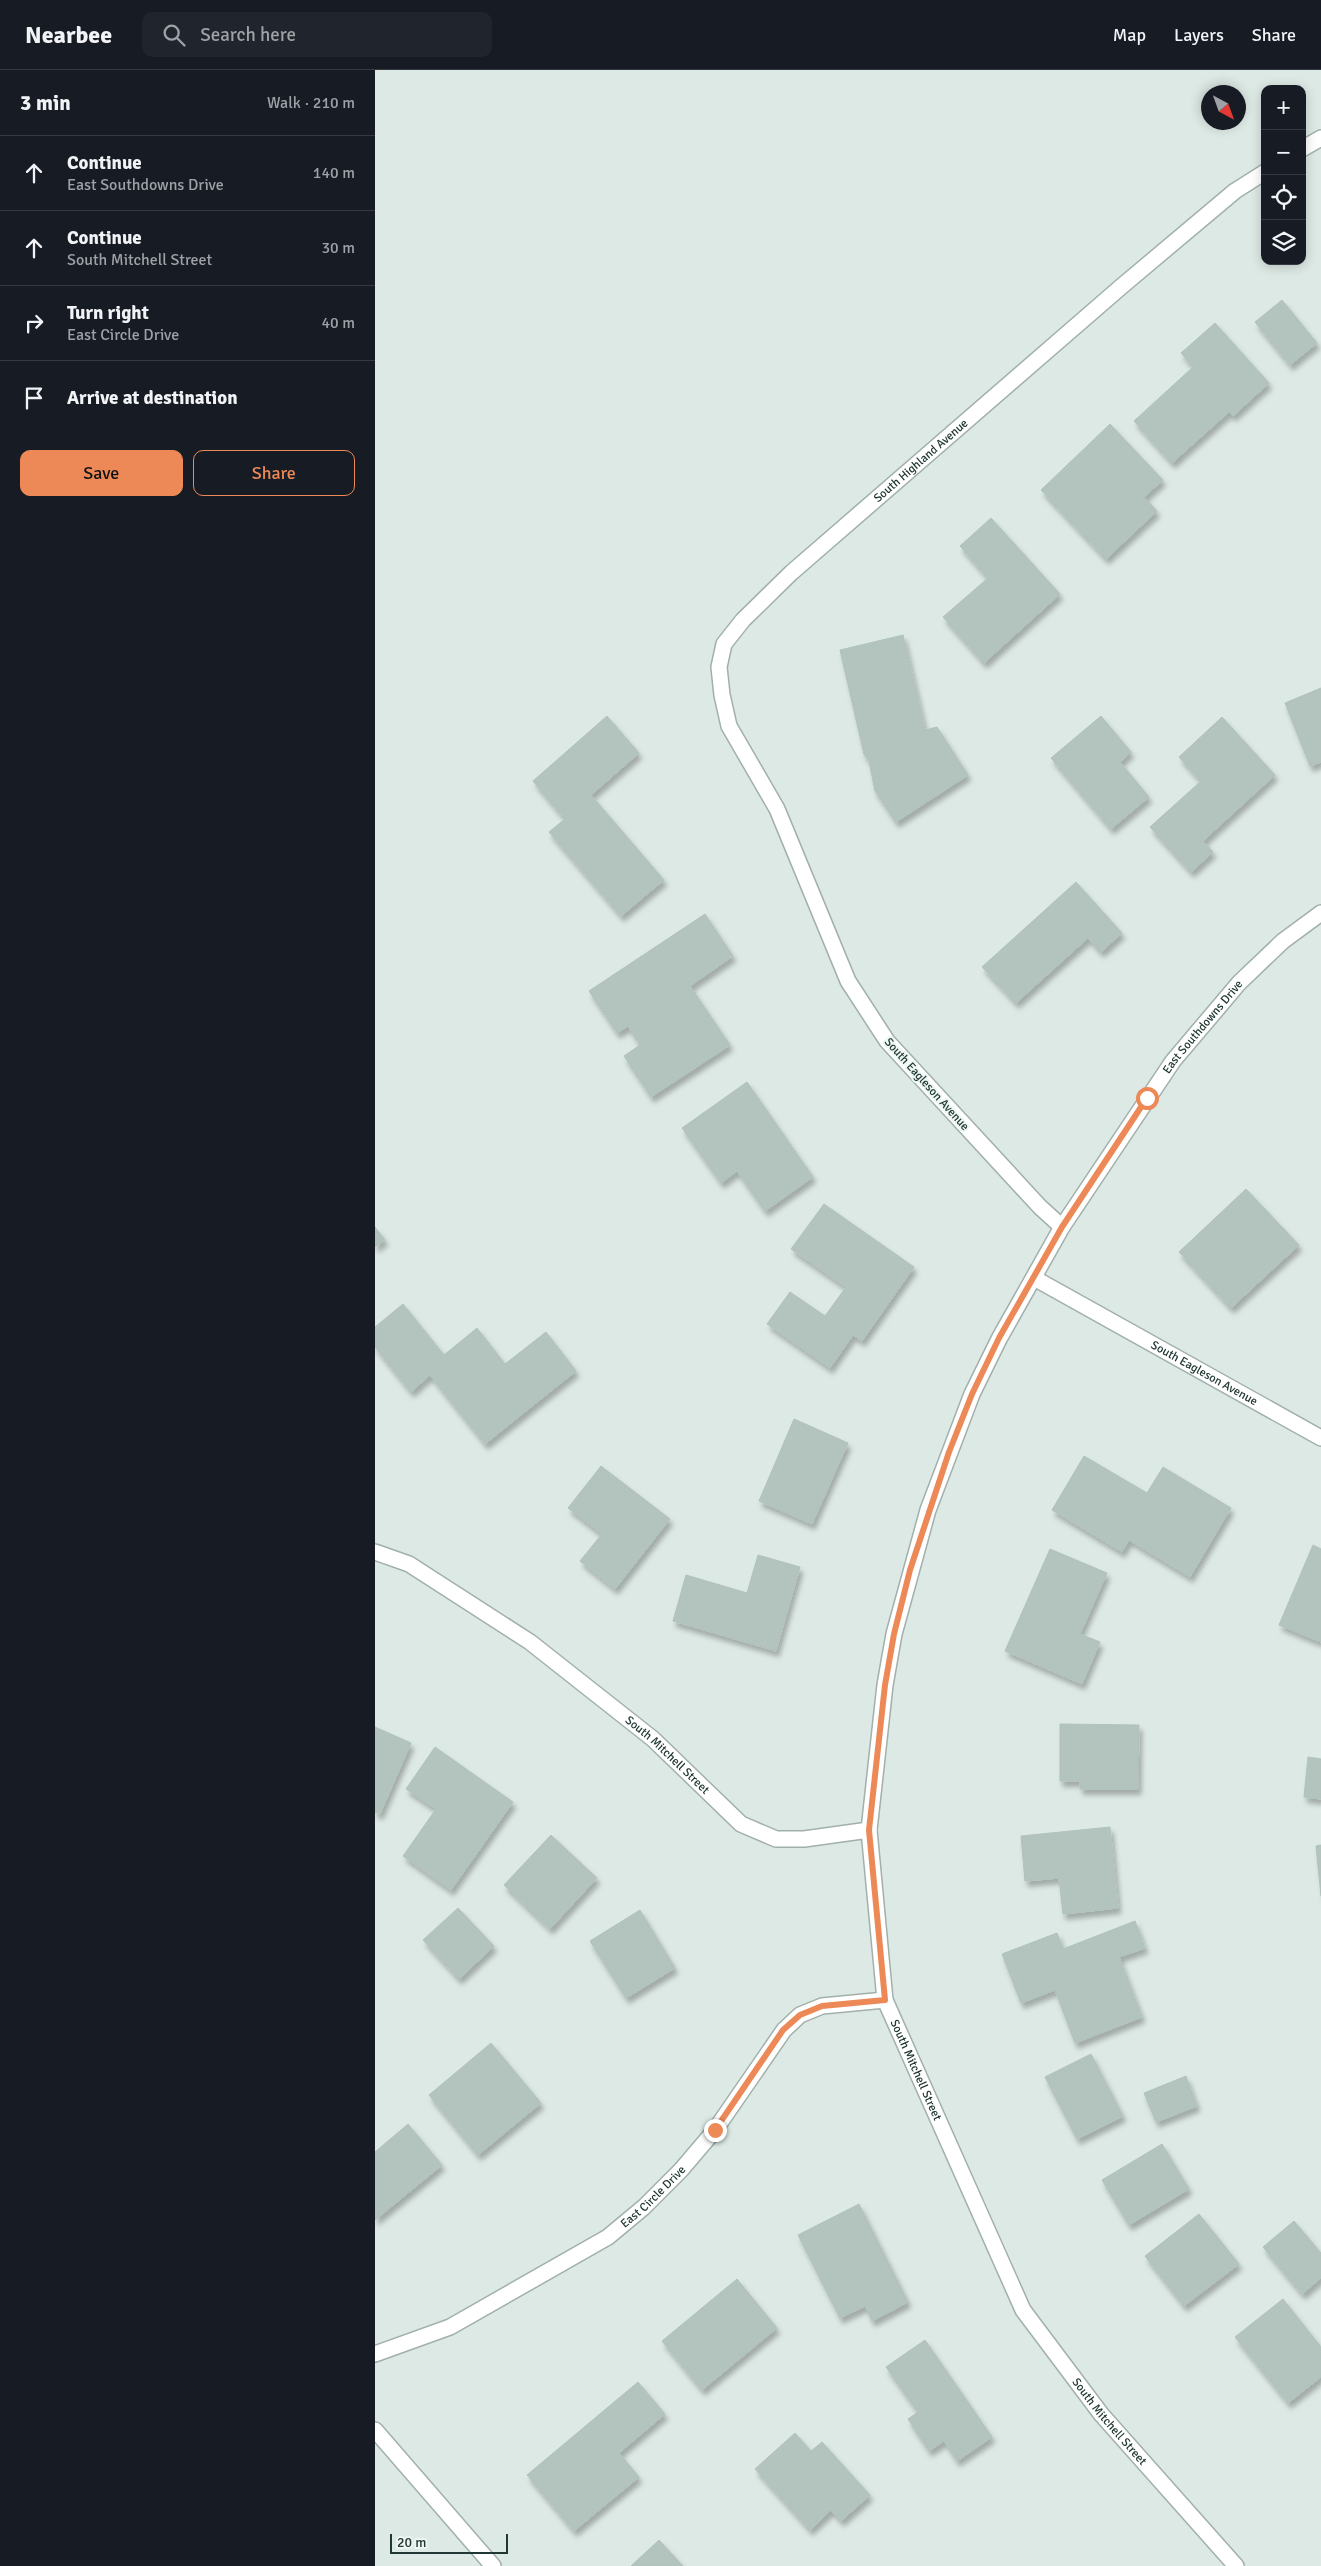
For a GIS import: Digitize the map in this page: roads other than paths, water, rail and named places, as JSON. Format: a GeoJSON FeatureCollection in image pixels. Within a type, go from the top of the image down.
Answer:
{"type":"FeatureCollection","features":[{"type":"Feature","properties":{"kind":"street"},"geometry":{"type":"LineString","coordinates":[[1306,147],[1321,138]]}},
{"type":"Feature","properties":{"kind":"street","name":"South Highland Avenue"},"geometry":{"type":"LineString","coordinates":[[777,809],[729,726],[722,695],[719,667],[725,644],[743,620],[791,573],[1160,254],[1235,191],[1261,175]]}},
{"type":"Feature","properties":{"kind":"street","name":"South Eagleson Avenue"},"geometry":{"type":"LineString","coordinates":[[777,809],[848,981],[887,1041],[1040,1207],[1062,1227]]}},
{"type":"Feature","properties":{"kind":"street","name":"East Southdowns Drive"},"geometry":{"type":"LineString","coordinates":[[869,1830],[885,1685],[894,1634],[910,1570],[928,1510],[972,1394],[999,1338],[1062,1227],[1147,1098],[1203,1023],[1239,982],[1283,941],[1321,913]]}},
{"type":"Feature","properties":{"kind":"street","name":"South Eagleson Avenue"},"geometry":{"type":"LineString","coordinates":[[1034,1278],[1321,1438]]}},
{"type":"Feature","properties":{"kind":"street","name":"South Mitchell Street"},"geometry":{"type":"LineString","coordinates":[[375,1552],[409,1564],[530,1642],[653,1739],[741,1824],[775,1838],[804,1839],[869,1830],[885,2000],[1023,2310],[1101,2414],[1236,2566]]}},
{"type":"Feature","properties":{"kind":"street","name":"East Circle Drive"},"geometry":{"type":"LineString","coordinates":[[375,2354],[450,2327],[608,2237],[645,2207],[681,2170],[715,2130],[783,2030],[800,2015],[822,2006],[885,2000]]}},
{"type":"Feature","properties":{"kind":"street"},"geometry":{"type":"LineString","coordinates":[[375,2430],[493,2566]]}}]}
